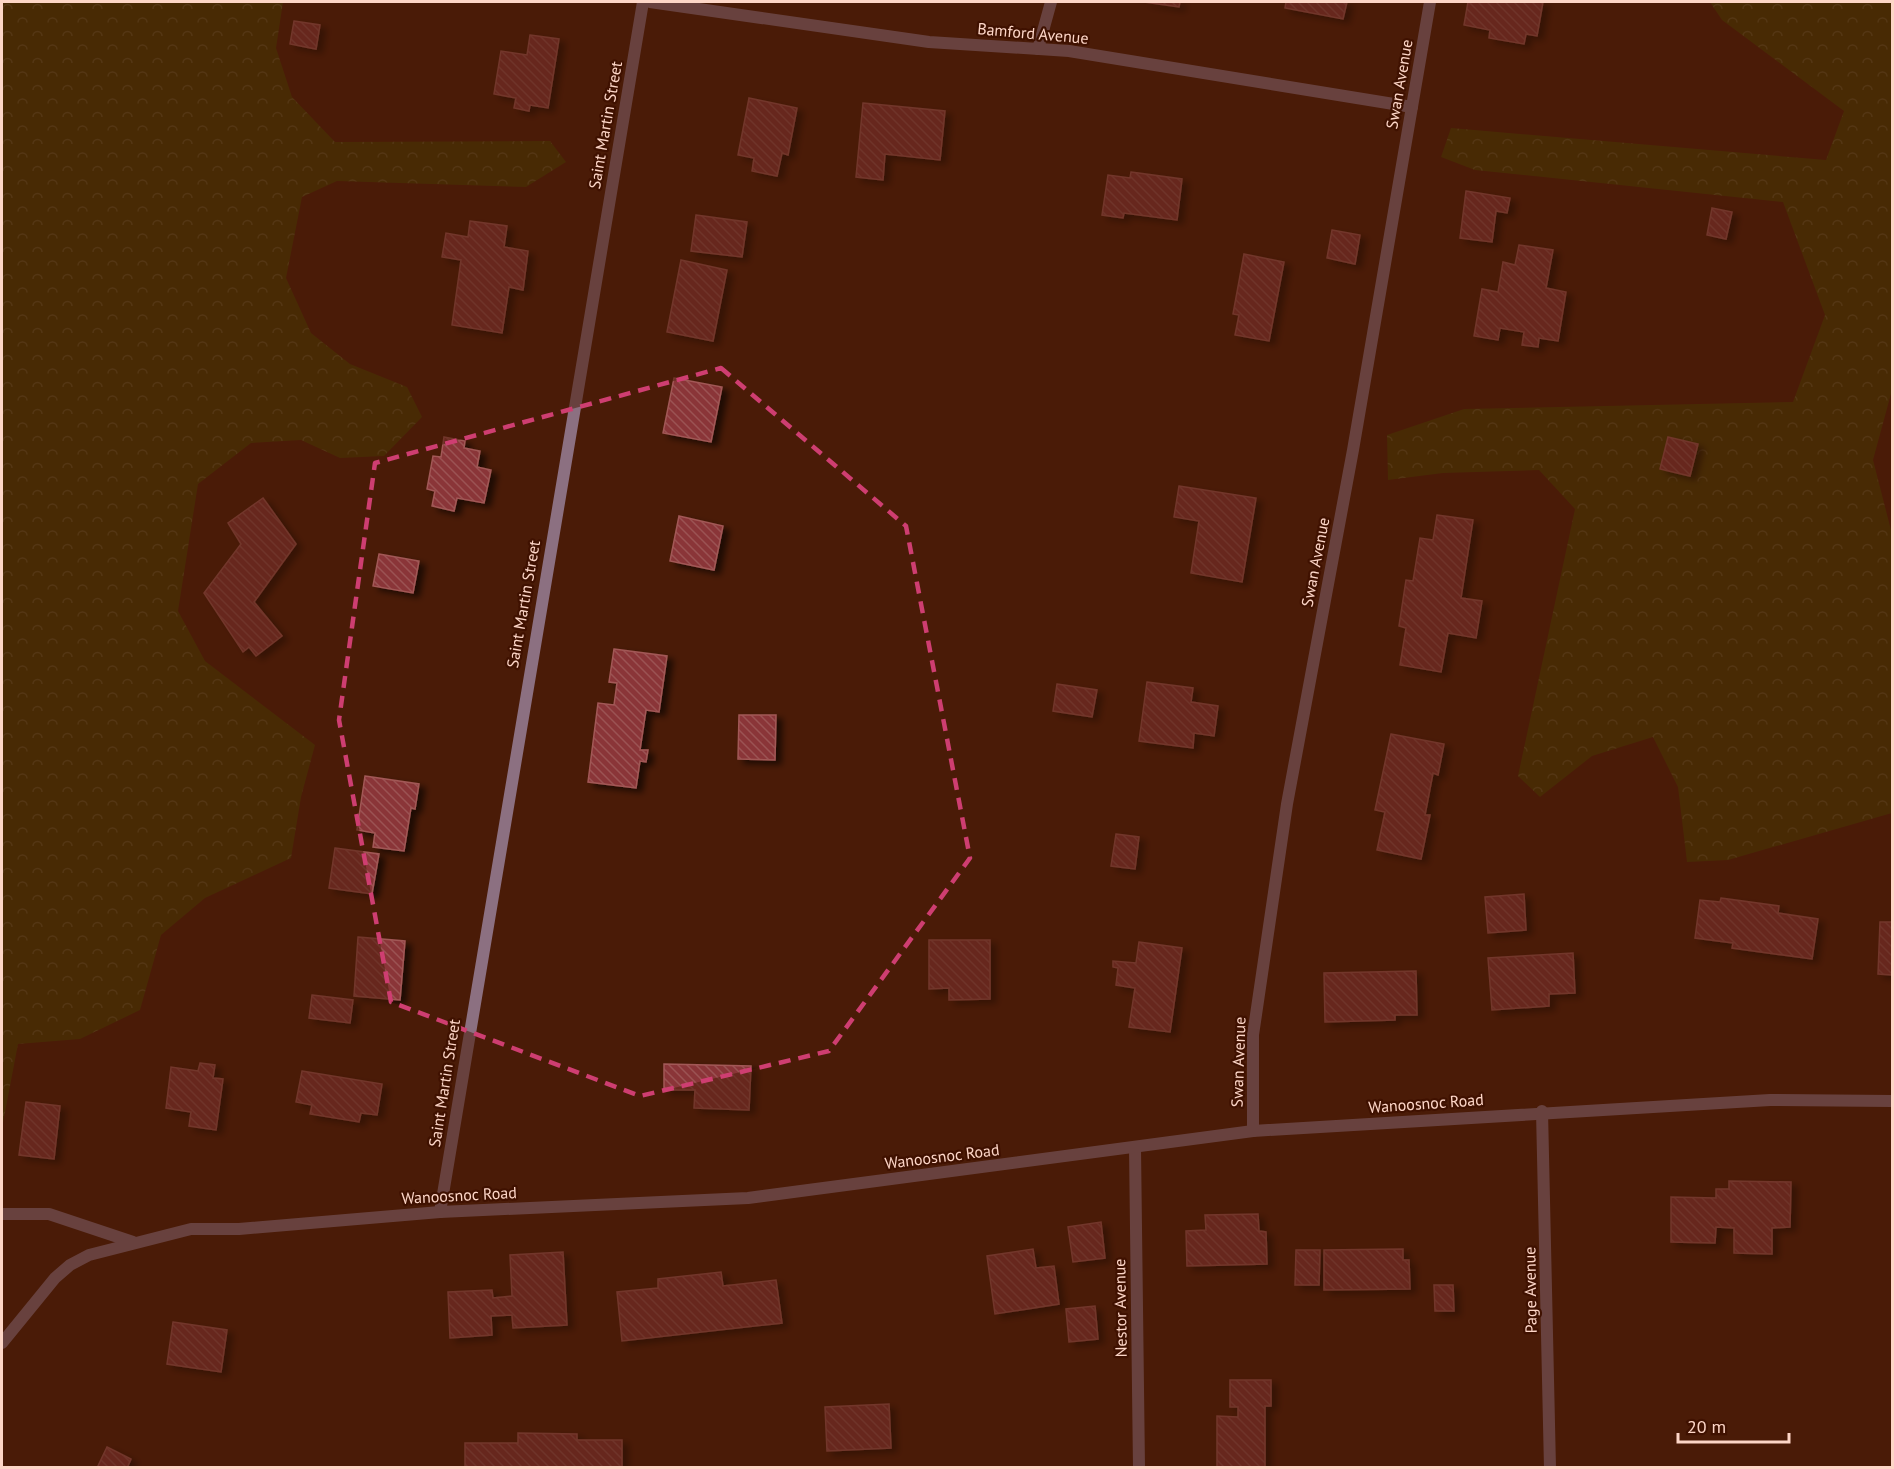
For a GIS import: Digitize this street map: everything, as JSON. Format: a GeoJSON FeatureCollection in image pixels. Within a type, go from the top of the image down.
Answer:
{"type":"FeatureCollection","features":[{"type":"Feature","properties":{"kind":"street","name":"Saint Martin Street"},"geometry":{"type":"LineString","coordinates":[[440,1212],[643,2]]}},
{"type":"Feature","properties":{"kind":"street","name":"Bamford Avenue"},"geometry":{"type":"LineString","coordinates":[[650,2],[929,42],[1069,51],[1412,107]]}},
{"type":"Feature","properties":{"kind":"street"},"geometry":{"type":"LineString","coordinates":[[1038,49],[1051,2]]}},
{"type":"Feature","properties":{"kind":"street","name":"Swan Avenue"},"geometry":{"type":"LineString","coordinates":[[1253,1131],[1253,1035],[1287,804],[1353,450],[1430,2]]}},
{"type":"Feature","properties":{"kind":"street","name":"Wanoosnoc Road"},"geometry":{"type":"LineString","coordinates":[[2,1342],[55,1278],[70,1265],[89,1255],[191,1229],[239,1229],[440,1212],[748,1198],[1135,1149],[1253,1131],[1770,1100],[1893,1101]]}},
{"type":"Feature","properties":{"kind":"street","name":"Page Avenue"},"geometry":{"type":"LineString","coordinates":[[1542,1112],[1550,1467]]}},
{"type":"Feature","properties":{"kind":"street","name":"Nestor Avenue"},"geometry":{"type":"LineString","coordinates":[[1135,1149],[1139,1467]]}},
{"type":"Feature","properties":{"kind":"street"},"geometry":{"type":"LineString","coordinates":[[2,1214],[49,1214],[133,1242]]}},
{"type":"Feature","properties":{"kind":"highlighted area"},"geometry":{"type":"Polygon","coordinates":[[[721,368],[906,526],[970,858],[829,1051],[640,1096],[391,1002],[339,720],[375,463],[721,368]]]}},
{"type":"Feature","properties":{"kind":"green space"},"geometry":{"type":"Polygon","coordinates":[[[2,2],[283,2],[276,48],[292,97],[335,142],[550,141],[566,162],[526,187],[337,181],[302,197],[286,278],[311,333],[350,364],[407,387],[422,417],[384,456],[340,458],[301,440],[251,443],[198,484],[178,611],[205,661],[315,745],[301,797],[291,858],[205,898],[161,935],[140,1010],[80,1039],[18,1044],[2,1128],[2,2]]]}},
{"type":"Feature","properties":{"kind":"green space"},"geometry":{"type":"Polygon","coordinates":[[[1710,2],[1892,2],[1892,390],[1873,460],[1892,534],[1892,813],[1728,860],[1687,862],[1678,787],[1653,737],[1592,756],[1540,797],[1518,776],[1575,509],[1539,470],[1443,473],[1388,480],[1387,435],[1464,409],[1793,402],[1825,315],[1783,202],[1475,170],[1441,157],[1451,128],[1826,160],[1844,111],[1722,20],[1710,2]]]}},
{"type":"Feature","properties":{"kind":"building"},"geometry":{"type":"Polygon","coordinates":[[[1144,2],[1180,2],[1179,7],[1144,2]]]}},
{"type":"Feature","properties":{"kind":"building"},"geometry":{"type":"Polygon","coordinates":[[[1286,2],[1347,2],[1343,19],[1285,8],[1286,2]]]}},
{"type":"Feature","properties":{"kind":"building"},"geometry":{"type":"Polygon","coordinates":[[[1468,2],[1543,2],[1537,36],[1526,34],[1524,44],[1489,38],[1490,30],[1464,25],[1468,2]]]}},
{"type":"Feature","properties":{"kind":"building"},"geometry":{"type":"Polygon","coordinates":[[[294,21],[320,25],[316,49],[290,44],[294,21]]]}},
{"type":"Feature","properties":{"kind":"building"},"geometry":{"type":"Polygon","coordinates":[[[530,35],[559,39],[548,108],[530,105],[529,111],[514,108],[516,98],[494,94],[501,51],[527,55],[530,35]]]}},
{"type":"Feature","properties":{"kind":"building"},"geometry":{"type":"Polygon","coordinates":[[[749,98],[797,108],[788,155],[782,153],[777,176],[752,171],[754,158],[738,155],[749,98]]]}},
{"type":"Feature","properties":{"kind":"building"},"geometry":{"type":"Polygon","coordinates":[[[863,103],[945,111],[940,160],[885,154],[883,180],[856,177],[863,103]]]}},
{"type":"Feature","properties":{"kind":"building"},"geometry":{"type":"Polygon","coordinates":[[[1131,172],[1182,179],[1177,220],[1124,213],[1123,218],[1102,215],[1108,175],[1130,178],[1131,172]]]}},
{"type":"Feature","properties":{"kind":"building"},"geometry":{"type":"Polygon","coordinates":[[[1466,191],[1510,198],[1507,213],[1496,211],[1492,242],[1460,238],[1466,191]]]}},
{"type":"Feature","properties":{"kind":"building"},"geometry":{"type":"Polygon","coordinates":[[[1712,208],[1732,212],[1726,239],[1707,235],[1712,208]]]}},
{"type":"Feature","properties":{"kind":"building"},"geometry":{"type":"Polygon","coordinates":[[[696,215],[747,222],[742,257],[691,251],[696,215]]]}},
{"type":"Feature","properties":{"kind":"building"},"geometry":{"type":"Polygon","coordinates":[[[470,221],[507,226],[504,247],[528,251],[523,290],[509,287],[502,333],[452,325],[461,260],[442,257],[446,233],[468,237],[470,221]]]}},
{"type":"Feature","properties":{"kind":"building"},"geometry":{"type":"Polygon","coordinates":[[[1332,230],[1360,235],[1355,264],[1327,258],[1332,230]]]}},
{"type":"Feature","properties":{"kind":"building"},"geometry":{"type":"Polygon","coordinates":[[[1519,245],[1553,250],[1546,288],[1566,292],[1558,341],[1539,338],[1538,347],[1522,345],[1524,332],[1500,328],[1498,340],[1474,336],[1482,289],[1498,292],[1503,262],[1515,265],[1519,245]]]}},
{"type":"Feature","properties":{"kind":"building"},"geometry":{"type":"Polygon","coordinates":[[[1244,254],[1284,262],[1269,341],[1235,335],[1239,315],[1233,314],[1244,254]]]}},
{"type":"Feature","properties":{"kind":"building"},"geometry":{"type":"Polygon","coordinates":[[[681,260],[727,270],[713,341],[667,332],[681,260]]]}},
{"type":"Feature","properties":{"kind":"building"},"geometry":{"type":"Polygon","coordinates":[[[674,378],[722,387],[711,442],[663,433],[674,378]]]}},
{"type":"Feature","properties":{"kind":"building"},"geometry":{"type":"Polygon","coordinates":[[[444,437],[465,441],[464,448],[480,451],[477,467],[491,470],[484,503],[457,498],[454,511],[432,506],[435,491],[427,489],[433,456],[441,457],[444,437]]]}},
{"type":"Feature","properties":{"kind":"building"},"geometry":{"type":"Polygon","coordinates":[[[1668,437],[1698,444],[1690,476],[1660,469],[1668,437]]]}},
{"type":"Feature","properties":{"kind":"building"},"geometry":{"type":"Polygon","coordinates":[[[1179,486],[1256,498],[1242,582],[1191,573],[1199,521],[1174,517],[1179,486]]]}},
{"type":"Feature","properties":{"kind":"building"},"geometry":{"type":"Polygon","coordinates":[[[263,498],[296,544],[254,602],[282,636],[256,656],[249,647],[243,652],[204,593],[241,544],[228,523],[263,498]]]}},
{"type":"Feature","properties":{"kind":"building"},"geometry":{"type":"Polygon","coordinates":[[[1437,515],[1473,520],[1461,598],[1482,601],[1476,638],[1448,633],[1441,672],[1400,665],[1406,628],[1399,626],[1406,580],[1413,581],[1420,538],[1433,540],[1437,515]]]}},
{"type":"Feature","properties":{"kind":"building"},"geometry":{"type":"Polygon","coordinates":[[[679,516],[723,526],[714,570],[670,561],[679,516]]]}},
{"type":"Feature","properties":{"kind":"building"},"geometry":{"type":"Polygon","coordinates":[[[379,554],[419,561],[413,593],[373,586],[379,554]]]}},
{"type":"Feature","properties":{"kind":"building"},"geometry":{"type":"Polygon","coordinates":[[[614,649],[667,656],[659,712],[646,710],[640,750],[648,750],[646,762],[640,761],[636,788],[588,782],[598,703],[614,705],[617,683],[609,682],[614,649]]]}},
{"type":"Feature","properties":{"kind":"building"},"geometry":{"type":"Polygon","coordinates":[[[1147,682],[1193,688],[1191,702],[1218,706],[1214,736],[1194,733],[1193,748],[1139,741],[1147,682]]]}},
{"type":"Feature","properties":{"kind":"building"},"geometry":{"type":"Polygon","coordinates":[[[1057,684],[1097,690],[1092,717],[1053,711],[1057,684]]]}},
{"type":"Feature","properties":{"kind":"building"},"geometry":{"type":"Polygon","coordinates":[[[739,715],[776,715],[775,760],[738,759],[739,715]]]}},
{"type":"Feature","properties":{"kind":"building"},"geometry":{"type":"Polygon","coordinates":[[[1391,734],[1444,744],[1438,775],[1433,773],[1425,815],[1430,815],[1421,859],[1377,850],[1385,812],[1375,810],[1391,734]]]}},
{"type":"Feature","properties":{"kind":"building"},"geometry":{"type":"Polygon","coordinates":[[[365,776],[419,784],[415,809],[411,808],[404,851],[373,847],[375,833],[357,830],[365,776]]]}},
{"type":"Feature","properties":{"kind":"building"},"geometry":{"type":"Polygon","coordinates":[[[1116,834],[1139,837],[1135,869],[1111,866],[1116,834]]]}},
{"type":"Feature","properties":{"kind":"building"},"geometry":{"type":"Polygon","coordinates":[[[335,848],[379,854],[372,894],[329,888],[335,848]]]}},
{"type":"Feature","properties":{"kind":"building"},"geometry":{"type":"Polygon","coordinates":[[[1524,894],[1526,930],[1488,933],[1485,897],[1524,894]]]}},
{"type":"Feature","properties":{"kind":"building"},"geometry":{"type":"Polygon","coordinates":[[[1721,898],[1779,906],[1778,913],[1818,919],[1812,959],[1732,948],[1733,943],[1695,938],[1700,900],[1720,902],[1721,898]]]}},
{"type":"Feature","properties":{"kind":"building"},"geometry":{"type":"Polygon","coordinates":[[[1880,922],[1892,922],[1892,975],[1878,974],[1880,922]]]}},
{"type":"Feature","properties":{"kind":"building"},"geometry":{"type":"Polygon","coordinates":[[[358,937],[405,941],[400,1000],[354,996],[358,937]]]}},
{"type":"Feature","properties":{"kind":"building"},"geometry":{"type":"Polygon","coordinates":[[[929,940],[990,940],[990,999],[949,1000],[949,988],[929,989],[929,940]]]}},
{"type":"Feature","properties":{"kind":"building"},"geometry":{"type":"Polygon","coordinates":[[[1139,942],[1182,948],[1170,1032],[1129,1027],[1135,988],[1116,985],[1118,968],[1113,967],[1113,961],[1136,963],[1139,942]]]}},
{"type":"Feature","properties":{"kind":"building"},"geometry":{"type":"Polygon","coordinates":[[[1573,953],[1575,993],[1549,994],[1549,1006],[1492,1010],[1488,958],[1573,953]]]}},
{"type":"Feature","properties":{"kind":"building"},"geometry":{"type":"Polygon","coordinates":[[[1416,971],[1417,1015],[1395,1015],[1395,1020],[1325,1022],[1324,973],[1416,971]]]}},
{"type":"Feature","properties":{"kind":"building"},"geometry":{"type":"Polygon","coordinates":[[[312,995],[353,1000],[350,1023],[309,1018],[312,995]]]}},
{"type":"Feature","properties":{"kind":"building"},"geometry":{"type":"Polygon","coordinates":[[[200,1063],[215,1065],[213,1078],[223,1079],[216,1130],[189,1126],[191,1112],[166,1108],[171,1067],[198,1071],[200,1063]]]}},
{"type":"Feature","properties":{"kind":"building"},"geometry":{"type":"Polygon","coordinates":[[[664,1064],[751,1066],[749,1110],[694,1108],[695,1090],[664,1090],[664,1064]]]}},
{"type":"Feature","properties":{"kind":"building"},"geometry":{"type":"Polygon","coordinates":[[[302,1071],[382,1084],[377,1115],[361,1113],[359,1122],[310,1114],[312,1105],[296,1102],[302,1071]]]}},
{"type":"Feature","properties":{"kind":"building"},"geometry":{"type":"Polygon","coordinates":[[[26,1102],[60,1106],[54,1159],[19,1155],[26,1102]]]}},
{"type":"Feature","properties":{"kind":"building"},"geometry":{"type":"Polygon","coordinates":[[[1729,1181],[1791,1182],[1790,1227],[1772,1228],[1772,1254],[1734,1253],[1734,1228],[1716,1227],[1715,1243],[1671,1242],[1671,1197],[1716,1198],[1716,1189],[1729,1189],[1729,1181]]]}},
{"type":"Feature","properties":{"kind":"building"},"geometry":{"type":"Polygon","coordinates":[[[1258,1214],[1259,1231],[1266,1232],[1267,1264],[1187,1266],[1186,1231],[1206,1230],[1205,1215],[1258,1214]]]}},
{"type":"Feature","properties":{"kind":"building"},"geometry":{"type":"Polygon","coordinates":[[[1101,1222],[1105,1258],[1073,1262],[1068,1227],[1101,1222]]]}},
{"type":"Feature","properties":{"kind":"building"},"geometry":{"type":"Polygon","coordinates":[[[1033,1249],[1036,1268],[1054,1266],[1059,1304],[995,1314],[987,1256],[1033,1249]]]}},
{"type":"Feature","properties":{"kind":"building"},"geometry":{"type":"Polygon","coordinates":[[[1403,1249],[1403,1260],[1409,1260],[1410,1289],[1324,1290],[1324,1250],[1403,1249]]]}},
{"type":"Feature","properties":{"kind":"building"},"geometry":{"type":"Polygon","coordinates":[[[1296,1250],[1320,1250],[1319,1285],[1295,1285],[1296,1250]]]}},
{"type":"Feature","properties":{"kind":"building"},"geometry":{"type":"Polygon","coordinates":[[[563,1252],[567,1325],[513,1328],[512,1315],[491,1316],[492,1335],[450,1338],[448,1292],[492,1290],[493,1298],[512,1296],[510,1255],[563,1252]]]}},
{"type":"Feature","properties":{"kind":"building"},"geometry":{"type":"Polygon","coordinates":[[[721,1272],[723,1286],[776,1280],[782,1323],[622,1341],[617,1292],[658,1288],[658,1279],[721,1272]]]}},
{"type":"Feature","properties":{"kind":"building"},"geometry":{"type":"Polygon","coordinates":[[[1434,1285],[1453,1285],[1454,1311],[1435,1311],[1434,1285]]]}},
{"type":"Feature","properties":{"kind":"building"},"geometry":{"type":"Polygon","coordinates":[[[1095,1306],[1098,1339],[1069,1342],[1066,1309],[1095,1306]]]}},
{"type":"Feature","properties":{"kind":"building"},"geometry":{"type":"Polygon","coordinates":[[[173,1322],[227,1330],[221,1372],[167,1364],[173,1322]]]}},
{"type":"Feature","properties":{"kind":"building"},"geometry":{"type":"Polygon","coordinates":[[[1230,1380],[1271,1380],[1271,1406],[1265,1406],[1265,1468],[1217,1468],[1217,1416],[1238,1417],[1238,1407],[1230,1407],[1230,1380]]]}},
{"type":"Feature","properties":{"kind":"building"},"geometry":{"type":"Polygon","coordinates":[[[889,1404],[891,1448],[827,1451],[825,1407],[889,1404]]]}},
{"type":"Feature","properties":{"kind":"building"},"geometry":{"type":"Polygon","coordinates":[[[518,1433],[577,1434],[577,1440],[622,1440],[622,1468],[465,1468],[465,1443],[518,1443],[518,1433]]]}},
{"type":"Feature","properties":{"kind":"building"},"geometry":{"type":"Polygon","coordinates":[[[107,1447],[131,1459],[127,1468],[97,1468],[107,1447]]]}}]}
